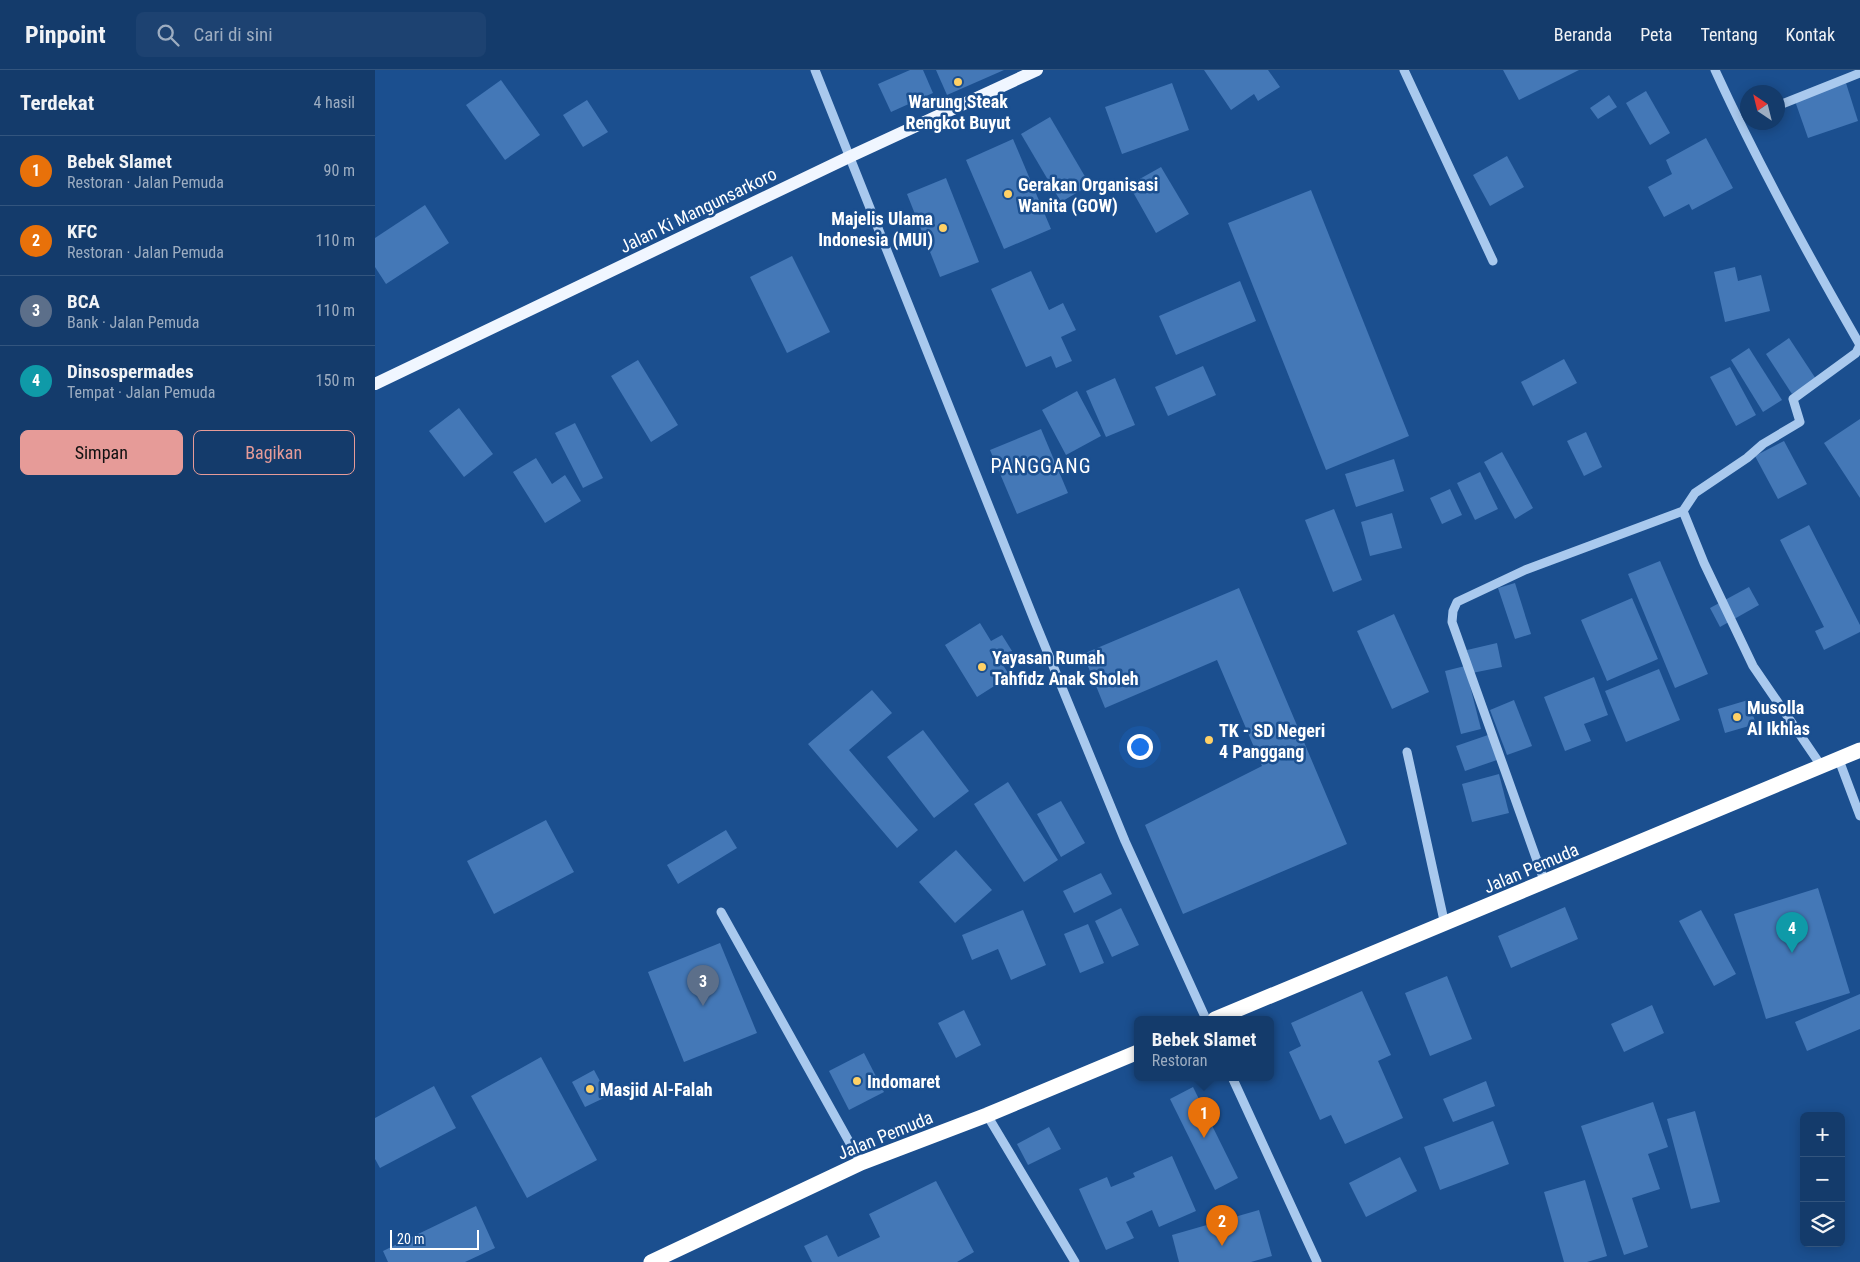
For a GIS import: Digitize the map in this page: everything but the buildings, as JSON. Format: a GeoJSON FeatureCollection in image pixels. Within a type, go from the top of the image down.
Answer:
{"type":"FeatureCollection","features":[{"type":"Feature","properties":{"kind":"highway","name":"Jalan Pemuda"},"geometry":{"type":"LineString","coordinates":[[1222,1016],[1860,750]]}},
{"type":"Feature","properties":{"kind":"highway","name":"Jalan Pemuda"},"geometry":{"type":"LineString","coordinates":[[651,1262],[861,1163],[987,1115],[1134,1054]]}},
{"type":"Feature","properties":{"kind":"main road","name":"Jalan Ki Mangunsarkoro"},"geometry":{"type":"LineString","coordinates":[[375,384],[849,156],[1037,70]]}},
{"type":"Feature","properties":{"kind":"street"},"geometry":{"type":"LineString","coordinates":[[815,70],[1035,622],[1125,841],[1205,1016]]}},
{"type":"Feature","properties":{"kind":"street"},"geometry":{"type":"LineString","coordinates":[[1404,70],[1493,261]]}},
{"type":"Feature","properties":{"kind":"street"},"geometry":{"type":"LineString","coordinates":[[1715,70],[1740,115]]}},
{"type":"Feature","properties":{"kind":"street"},"geometry":{"type":"LineString","coordinates":[[1785,103],[1860,72]]}},
{"type":"Feature","properties":{"kind":"street"},"geometry":{"type":"LineString","coordinates":[[1545,883],[1452,622],[1453,611],[1457,602],[1525,570],[1683,511],[1695,493],[1747,458],[1763,444],[1800,422],[1793,399],[1856,353],[1860,345],[1778,199],[1747,130]]}},
{"type":"Feature","properties":{"kind":"street"},"geometry":{"type":"LineString","coordinates":[[1683,511],[1704,563],[1753,666],[1822,767]]}},
{"type":"Feature","properties":{"kind":"street"},"geometry":{"type":"LineString","coordinates":[[1407,752],[1445,924]]}},
{"type":"Feature","properties":{"kind":"street"},"geometry":{"type":"LineString","coordinates":[[1839,760],[1860,816]]}},
{"type":"Feature","properties":{"kind":"street"},"geometry":{"type":"LineString","coordinates":[[721,912],[861,1163]]}},
{"type":"Feature","properties":{"kind":"street"},"geometry":{"type":"LineString","coordinates":[[1234,1081],[1317,1262]]}},
{"type":"Feature","properties":{"kind":"street"},"geometry":{"type":"LineString","coordinates":[[987,1115],[1075,1262]]}},
{"type":"Feature","properties":{"kind":"place","name":"Warung Steak Rengkot Buyut"},"geometry":{"type":"Point","coordinates":[958,82]}},
{"type":"Feature","properties":{"kind":"place","name":"Gerakan Organisasi Wanita (GOW)"},"geometry":{"type":"Point","coordinates":[1008,194]}},
{"type":"Feature","properties":{"kind":"place","name":"Majelis Ulama Indonesia (MUI)"},"geometry":{"type":"Point","coordinates":[943,228]}},
{"type":"Feature","properties":{"kind":"place","name":"Yayasan Rumah Tahfidz Anak Sholeh"},"geometry":{"type":"Point","coordinates":[982,667]}},
{"type":"Feature","properties":{"kind":"place","name":"Musolla Al Ikhlas"},"geometry":{"type":"Point","coordinates":[1737,717]}},
{"type":"Feature","properties":{"kind":"place","name":"TK - SD Negeri 4 Panggang"},"geometry":{"type":"Point","coordinates":[1209,740]}},
{"type":"Feature","properties":{"kind":"place","name":"Dinsospermades"},"geometry":{"type":"Point","coordinates":[1792,953]}},
{"type":"Feature","properties":{"kind":"place","name":"BCA"},"geometry":{"type":"Point","coordinates":[703,1006]}},
{"type":"Feature","properties":{"kind":"place","name":"Indomaret"},"geometry":{"type":"Point","coordinates":[857,1081]}},
{"type":"Feature","properties":{"kind":"place","name":"Masjid Al-Falah"},"geometry":{"type":"Point","coordinates":[590,1089]}},
{"type":"Feature","properties":{"kind":"place","name":"Bebek Slamet"},"geometry":{"type":"Point","coordinates":[1204,1138]}},
{"type":"Feature","properties":{"kind":"place","name":"KFC"},"geometry":{"type":"Point","coordinates":[1222,1246]}},
{"type":"Feature","properties":{"kind":"district","name":"PANGGANG"},"geometry":{"type":"Point","coordinates":[1041,466]}}]}
